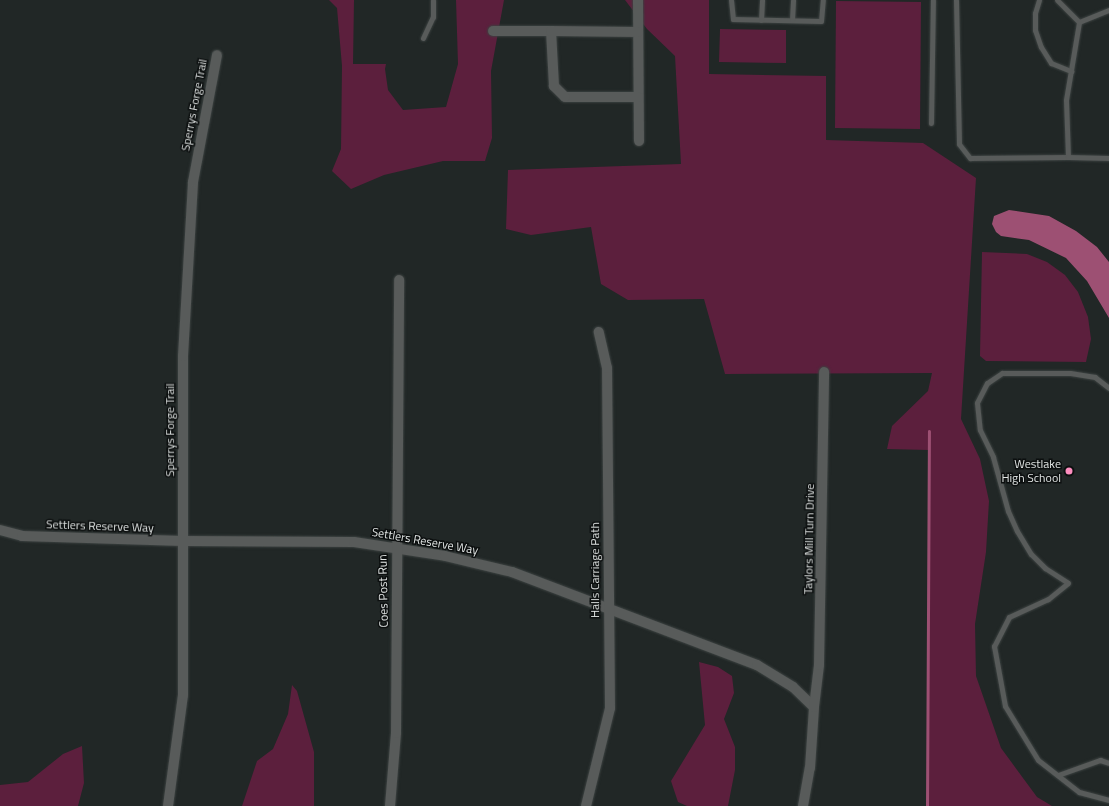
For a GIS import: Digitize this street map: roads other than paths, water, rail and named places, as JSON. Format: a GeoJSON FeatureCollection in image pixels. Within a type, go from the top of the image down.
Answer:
{"type":"FeatureCollection","features":[{"type":"Feature","properties":{"kind":"street"},"geometry":{"type":"LineString","coordinates":[[638,0],[639,141]]}},
{"type":"Feature","properties":{"kind":"street"},"geometry":{"type":"LineString","coordinates":[[493,31],[638,32]]}},
{"type":"Feature","properties":{"kind":"street"},"geometry":{"type":"LineString","coordinates":[[551,32],[554,86],[565,97],[638,97]]}},
{"type":"Feature","properties":{"kind":"street","name":"Sperrys Forge Trail"},"geometry":{"type":"LineString","coordinates":[[168,806],[182,695],[183,356],[193,182],[217,55]]}},
{"type":"Feature","properties":{"kind":"street","name":"Coes Post Run"},"geometry":{"type":"LineString","coordinates":[[390,806],[396,733],[396,547],[399,280]]}},
{"type":"Feature","properties":{"kind":"street","name":"Halls Carriage Path"},"geometry":{"type":"LineString","coordinates":[[586,806],[610,708],[607,368],[600,332]]}},
{"type":"Feature","properties":{"kind":"street","name":"Taylors Mill Turn Drive"},"geometry":{"type":"LineString","coordinates":[[803,806],[810,768],[814,707],[819,665],[824,372]]}},
{"type":"Feature","properties":{"kind":"street","name":"Settlers Reserve Way"},"geometry":{"type":"LineString","coordinates":[[0,530],[22,536],[183,541],[303,540],[354,542],[396,547],[512,572],[757,665],[793,687],[814,707]]}},
{"type":"Feature","properties":{"kind":"lane"},"geometry":{"type":"LineString","coordinates":[[423,38],[433,17],[433,0]]}},
{"type":"Feature","properties":{"kind":"lane"},"geometry":{"type":"LineString","coordinates":[[731,0],[733,19],[821,21],[823,0]]}},
{"type":"Feature","properties":{"kind":"lane"},"geometry":{"type":"LineString","coordinates":[[761,20],[762,0]]}},
{"type":"Feature","properties":{"kind":"lane"},"geometry":{"type":"LineString","coordinates":[[792,20],[793,0]]}},
{"type":"Feature","properties":{"kind":"lane"},"geometry":{"type":"LineString","coordinates":[[931,123],[933,0]]}},
{"type":"Feature","properties":{"kind":"lane"},"geometry":{"type":"LineString","coordinates":[[956,0],[959,144],[970,158],[1109,158]]}},
{"type":"Feature","properties":{"kind":"lane"},"geometry":{"type":"LineString","coordinates":[[1039,0],[1035,13],[1035,30],[1041,47],[1051,63],[1071,71]]}},
{"type":"Feature","properties":{"kind":"lane"},"geometry":{"type":"LineString","coordinates":[[1057,0],[1079,22]]}},
{"type":"Feature","properties":{"kind":"lane"},"geometry":{"type":"LineString","coordinates":[[1079,22],[1109,10]]}},
{"type":"Feature","properties":{"kind":"lane"},"geometry":{"type":"LineString","coordinates":[[1068,158],[1066,100],[1079,22]]}},
{"type":"Feature","properties":{"kind":"lane"},"geometry":{"type":"LineString","coordinates":[[1109,388],[1095,377],[1070,373],[1002,373],[987,383],[977,403],[980,430],[993,457],[1008,511],[1025,544],[1045,568],[1068,583],[1048,599],[1009,617],[994,646],[1005,706],[1038,760],[1079,792],[1109,800]]}},
{"type":"Feature","properties":{"kind":"lane"},"geometry":{"type":"LineString","coordinates":[[1058,775],[1100,760],[1109,762]]}},
{"type":"Feature","properties":{"kind":"waterway"},"geometry":{"type":"LineString","coordinates":[[927,806],[929,431]]}},
{"type":"Feature","properties":{"kind":"place","name":"Westlake High School"},"geometry":{"type":"Point","coordinates":[1069,471]}}]}
